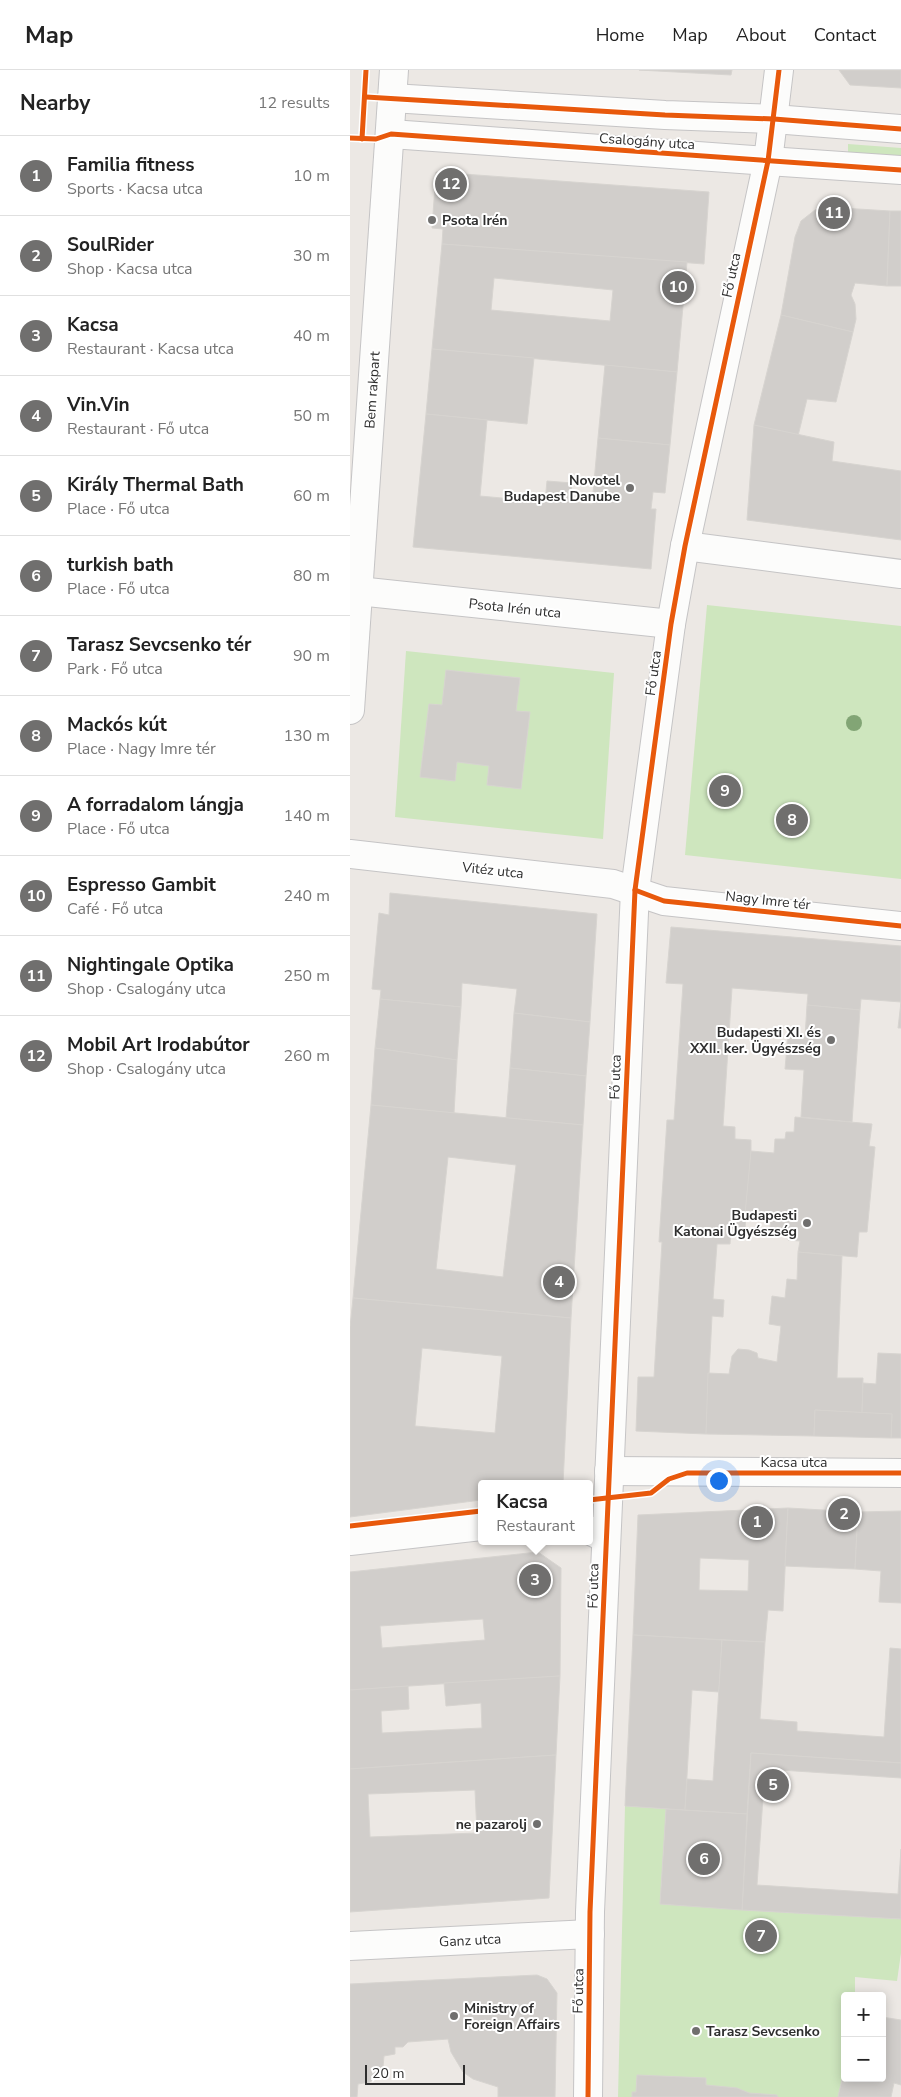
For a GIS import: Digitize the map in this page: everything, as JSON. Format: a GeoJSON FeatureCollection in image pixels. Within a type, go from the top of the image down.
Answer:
{"type":"FeatureCollection","features":[{"type":"Feature","properties":{"kind":"street","name":"Bem rakpart"},"geometry":{"type":"LineString","coordinates":[[350,710],[394,70]]}},
{"type":"Feature","properties":{"kind":"street","name":"Fő utca"},"geometry":{"type":"LineString","coordinates":[[588,2097],[590,1934],[602,1672],[597,1534],[609,1471],[635,890],[671,624],[685,546],[768,161],[778,70]]}},
{"type":"Feature","properties":{"kind":"street","name":"Csalogány utca"},"geometry":{"type":"LineString","coordinates":[[392,98],[646,114],[774,119],[901,129]]}},
{"type":"Feature","properties":{"kind":"street","name":"Csalogány utca"},"geometry":{"type":"LineString","coordinates":[[391,134],[901,170]]}},
{"type":"Feature","properties":{"kind":"street"},"geometry":{"type":"LineString","coordinates":[[685,546],[901,574]]}},
{"type":"Feature","properties":{"kind":"street","name":"Psota Irén utca"},"geometry":{"type":"LineString","coordinates":[[358,591],[671,624]]}},
{"type":"Feature","properties":{"kind":"street","name":"Vitéz utca"},"geometry":{"type":"LineString","coordinates":[[350,854],[613,884],[635,890]]}},
{"type":"Feature","properties":{"kind":"street","name":"Nagy Imre tér"},"geometry":{"type":"LineString","coordinates":[[635,890],[674,902],[901,926]]}},
{"type":"Feature","properties":{"kind":"street","name":"Kacsa utca"},"geometry":{"type":"LineString","coordinates":[[609,1471],[901,1473]]}},
{"type":"Feature","properties":{"kind":"street"},"geometry":{"type":"LineString","coordinates":[[350,1542],[478,1526]]}},
{"type":"Feature","properties":{"kind":"street","name":"Ganz utca"},"geometry":{"type":"LineString","coordinates":[[350,1946],[590,1934]]}},
{"type":"Feature","properties":{"kind":"green space"},"geometry":{"type":"Polygon","coordinates":[[[848,144],[901,148],[901,157],[848,153],[848,144]]]}},
{"type":"Feature","properties":{"kind":"green space"},"geometry":{"type":"Polygon","coordinates":[[[707,605],[901,626],[901,879],[685,855],[707,605]]]}},
{"type":"Feature","properties":{"kind":"green space"},"geometry":{"type":"Polygon","coordinates":[[[406,651],[614,673],[603,839],[395,817],[406,651]]]}},
{"type":"Feature","properties":{"kind":"green space"},"geometry":{"type":"Polygon","coordinates":[[[625,1806],[666,1809],[660,1904],[901,1919],[901,1953],[897,1981],[855,1977],[855,1992],[841,1992],[841,2082],[838,2097],[618,2097],[625,1806]]]}},
{"type":"Feature","properties":{"kind":"building"},"geometry":{"type":"Polygon","coordinates":[[[639,70],[732,70],[731,75],[639,70]]]}},
{"type":"Feature","properties":{"kind":"building"},"geometry":{"type":"Polygon","coordinates":[[[839,70],[901,70],[901,88],[850,85],[839,70]]]}},
{"type":"Feature","properties":{"kind":"building"},"geometry":{"type":"Polygon","coordinates":[[[436,172],[709,192],[704,264],[442,244],[443,229],[432,228],[436,172]]]}},
{"type":"Feature","properties":{"kind":"building"},"geometry":{"type":"Polygon","coordinates":[[[840,202],[842,208],[890,211],[887,286],[855,283],[851,295],[855,304],[856,319],[853,332],[781,315],[795,237],[801,221],[815,210],[840,202]]]}},
{"type":"Feature","properties":{"kind":"building"},"geometry":{"type":"Polygon","coordinates":[[[890,211],[901,211],[901,286],[887,286],[890,211]]]}},
{"type":"Feature","properties":{"kind":"building"},"geometry":{"type":"Polygon","coordinates":[[[442,244],[687,262],[677,372],[432,349],[442,244]],[[494,278],[491,310],[610,321],[613,290],[494,278]]]}},
{"type":"Feature","properties":{"kind":"building"},"geometry":{"type":"Polygon","coordinates":[[[781,315],[853,332],[836,402],[807,399],[798,436],[754,425],[781,315]]]}},
{"type":"Feature","properties":{"kind":"building"},"geometry":{"type":"Polygon","coordinates":[[[432,349],[534,358],[527,424],[426,414],[432,349]]]}},
{"type":"Feature","properties":{"kind":"building"},"geometry":{"type":"Polygon","coordinates":[[[605,365],[677,372],[670,445],[598,438],[605,365]]]}},
{"type":"Feature","properties":{"kind":"building","name":"Novotel Budapest Danube"},"geometry":{"type":"Polygon","coordinates":[[[426,414],[487,420],[480,496],[545,502],[547,481],[572,483],[570,502],[592,504],[598,438],[670,445],[665,493],[653,492],[651,509],[656,509],[651,569],[413,547],[426,414]]]}},
{"type":"Feature","properties":{"kind":"building"},"geometry":{"type":"Polygon","coordinates":[[[754,425],[834,442],[832,461],[901,471],[901,540],[747,520],[754,425]]]}},
{"type":"Feature","properties":{"kind":"building"},"geometry":{"type":"Polygon","coordinates":[[[446,670],[520,678],[516,711],[530,712],[521,789],[487,785],[489,766],[457,762],[455,781],[420,777],[429,704],[442,705],[446,670]]]}},
{"type":"Feature","properties":{"kind":"building"},"geometry":{"type":"Polygon","coordinates":[[[390,893],[597,914],[590,1022],[514,1013],[517,989],[462,983],[461,1007],[380,999],[381,990],[372,989],[379,913],[389,915],[390,893]]]}},
{"type":"Feature","properties":{"kind":"building"},"geometry":{"type":"Polygon","coordinates":[[[671,927],[901,946],[901,1002],[861,999],[860,1010],[807,1005],[808,994],[732,988],[723,1126],[735,1127],[735,1139],[751,1140],[751,1151],[745,1229],[731,1228],[730,1244],[717,1244],[713,1299],[724,1300],[723,1317],[712,1316],[706,1434],[636,1431],[638,1377],[654,1377],[662,1242],[659,1242],[667,1120],[674,1120],[683,984],[666,983],[671,927]]]}},
{"type":"Feature","properties":{"kind":"building"},"geometry":{"type":"Polygon","coordinates":[[[380,999],[461,1007],[457,1060],[375,1048],[380,999]]]}},
{"type":"Feature","properties":{"kind":"building"},"geometry":{"type":"Polygon","coordinates":[[[901,1002],[901,1028],[898,1028],[901,1002]]]}},
{"type":"Feature","properties":{"kind":"building"},"geometry":{"type":"Polygon","coordinates":[[[807,1005],[860,1010],[852,1122],[801,1117],[804,1070],[785,1069],[788,1035],[805,1037],[807,1005]]]}},
{"type":"Feature","properties":{"kind":"building"},"geometry":{"type":"Polygon","coordinates":[[[514,1013],[590,1022],[586,1076],[510,1068],[514,1013]]]}},
{"type":"Feature","properties":{"kind":"building"},"geometry":{"type":"Polygon","coordinates":[[[375,1048],[457,1060],[454,1113],[371,1105],[375,1048]]]}},
{"type":"Feature","properties":{"kind":"building"},"geometry":{"type":"Polygon","coordinates":[[[510,1068],[586,1076],[583,1125],[506,1118],[510,1068]]]}},
{"type":"Feature","properties":{"kind":"building"},"geometry":{"type":"Polygon","coordinates":[[[371,1105],[583,1125],[571,1318],[353,1298],[371,1105]],[[448,1157],[436,1269],[503,1277],[516,1165],[448,1157]]]}},
{"type":"Feature","properties":{"kind":"building"},"geometry":{"type":"Polygon","coordinates":[[[795,1117],[872,1124],[869,1146],[875,1147],[867,1232],[859,1232],[857,1257],[798,1252],[800,1241],[788,1240],[788,1229],[770,1227],[771,1217],[745,1214],[751,1151],[774,1153],[775,1139],[785,1139],[786,1132],[794,1132],[795,1117]]]}},
{"type":"Feature","properties":{"kind":"building"},"geometry":{"type":"Polygon","coordinates":[[[798,1252],[842,1256],[837,1378],[863,1378],[862,1413],[815,1410],[814,1436],[706,1434],[708,1373],[729,1374],[732,1356],[738,1349],[749,1350],[757,1353],[758,1358],[777,1362],[781,1326],[769,1324],[772,1296],[785,1298],[787,1279],[797,1280],[798,1252]]]}},
{"type":"Feature","properties":{"kind":"building"},"geometry":{"type":"Polygon","coordinates":[[[353,1298],[571,1318],[563,1480],[478,1480],[478,1500],[350,1517],[350,1327],[353,1298]],[[422,1348],[415,1426],[495,1433],[502,1356],[422,1348]]]}},
{"type":"Feature","properties":{"kind":"building"},"geometry":{"type":"Polygon","coordinates":[[[878,1353],[901,1354],[901,1438],[891,1438],[892,1414],[862,1413],[863,1383],[876,1384],[878,1353]]]}},
{"type":"Feature","properties":{"kind":"building"},"geometry":{"type":"Polygon","coordinates":[[[815,1410],[892,1414],[891,1438],[814,1436],[815,1410]]]}},
{"type":"Feature","properties":{"kind":"building"},"geometry":{"type":"Polygon","coordinates":[[[788,1508],[783,1611],[768,1610],[765,1642],[633,1635],[638,1515],[788,1508]],[[700,1558],[699,1590],[748,1591],[749,1560],[700,1558]]]}},
{"type":"Feature","properties":{"kind":"building"},"geometry":{"type":"Polygon","coordinates":[[[788,1508],[858,1512],[855,1569],[785,1566],[788,1508]]]}},
{"type":"Feature","properties":{"kind":"building"},"geometry":{"type":"Polygon","coordinates":[[[901,1511],[901,1603],[879,1602],[881,1571],[855,1569],[858,1512],[901,1511]]]}},
{"type":"Feature","properties":{"kind":"building"},"geometry":{"type":"Polygon","coordinates":[[[538,1552],[561,1568],[560,1676],[350,1690],[350,1572],[538,1552]],[[483,1619],[380,1626],[382,1648],[485,1640],[483,1619]]]}},
{"type":"Feature","properties":{"kind":"building"},"geometry":{"type":"Polygon","coordinates":[[[633,1635],[722,1640],[719,1692],[692,1690],[685,1810],[625,1806],[633,1635]]]}},
{"type":"Feature","properties":{"kind":"building"},"geometry":{"type":"Polygon","coordinates":[[[722,1640],[765,1642],[760,1719],[797,1722],[797,1731],[884,1737],[890,1648],[901,1649],[901,1763],[751,1753],[747,1814],[685,1810],[687,1779],[713,1781],[722,1640]]]}},
{"type":"Feature","properties":{"kind":"building"},"geometry":{"type":"Polygon","coordinates":[[[560,1676],[556,1755],[350,1769],[350,1690],[408,1686],[409,1709],[381,1711],[382,1733],[482,1728],[481,1703],[446,1706],[444,1683],[560,1676]]]}},
{"type":"Feature","properties":{"kind":"building"},"geometry":{"type":"Polygon","coordinates":[[[751,1753],[901,1763],[901,1778],[765,1769],[757,1885],[898,1894],[901,1849],[901,1919],[742,1910],[751,1753]]]}},
{"type":"Feature","properties":{"kind":"building"},"geometry":{"type":"Polygon","coordinates":[[[556,1755],[549,1898],[350,1912],[350,1769],[556,1755]],[[475,1790],[368,1794],[370,1837],[477,1833],[475,1790]]]}},
{"type":"Feature","properties":{"kind":"building"},"geometry":{"type":"Polygon","coordinates":[[[666,1809],[747,1814],[742,1910],[660,1904],[666,1809]]]}},
{"type":"Feature","properties":{"kind":"building","name":"Ministry of Foreign Affairs"},"geometry":{"type":"Polygon","coordinates":[[[537,1975],[547,1979],[557,1993],[555,2097],[498,2097],[498,2087],[473,2079],[463,2072],[451,2052],[448,2039],[408,2042],[403,2047],[395,2047],[395,2054],[384,2056],[383,2067],[378,2075],[370,2082],[358,2084],[357,2097],[350,2097],[350,1984],[537,1975]]]}},
{"type":"Feature","properties":{"kind":"building"},"geometry":{"type":"Polygon","coordinates":[[[886,2018],[901,2020],[901,2085],[894,2083],[891,2097],[838,2097],[841,2082],[886,2082],[886,2018]]]}},
{"type":"Feature","properties":{"kind":"building"},"geometry":{"type":"Polygon","coordinates":[[[637,2075],[706,2078],[706,2085],[737,2088],[749,2093],[777,2095],[778,2097],[632,2097],[632,2092],[636,2092],[637,2075]]]}},
{"type":"Feature","properties":{"kind":"cycle path"},"geometry":{"type":"LineString","coordinates":[[362,139],[366,70]]}},
{"type":"Feature","properties":{"kind":"cycle path"},"geometry":{"type":"LineString","coordinates":[[588,2097],[590,1912],[635,890],[671,624],[685,546],[768,161],[779,70]]}},
{"type":"Feature","properties":{"kind":"cycle path"},"geometry":{"type":"LineString","coordinates":[[366,97],[665,115],[774,119],[901,129]]}},
{"type":"Feature","properties":{"kind":"cycle path"},"geometry":{"type":"LineString","coordinates":[[350,138],[376,139],[391,134],[901,170]]}},
{"type":"Feature","properties":{"kind":"cycle path"},"geometry":{"type":"LineString","coordinates":[[635,890],[664,901],[901,926]]}},
{"type":"Feature","properties":{"kind":"cycle path"},"geometry":{"type":"LineString","coordinates":[[593,1500],[651,1493],[669,1479],[687,1473],[901,1473]]}},
{"type":"Feature","properties":{"kind":"cycle path"},"geometry":{"type":"LineString","coordinates":[[350,1526],[478,1511]]}},
{"type":"Feature","properties":{"kind":"place","name":"Mobil Art Irodabútor"},"geometry":{"type":"Point","coordinates":[451,184]}},
{"type":"Feature","properties":{"kind":"place","name":"Nightingale Optika"},"geometry":{"type":"Point","coordinates":[834,213]}},
{"type":"Feature","properties":{"kind":"place","name":"Psota Irén"},"geometry":{"type":"Point","coordinates":[432,220]}},
{"type":"Feature","properties":{"kind":"place","name":"Espresso Gambit"},"geometry":{"type":"Point","coordinates":[678,287]}},
{"type":"Feature","properties":{"kind":"place","name":"Novotel Budapest Danube"},"geometry":{"type":"Point","coordinates":[630,488]}},
{"type":"Feature","properties":{"kind":"place","name":"A forradalom lángja"},"geometry":{"type":"Point","coordinates":[725,791]}},
{"type":"Feature","properties":{"kind":"place","name":"Mackós kút"},"geometry":{"type":"Point","coordinates":[792,820]}},
{"type":"Feature","properties":{"kind":"place","name":"Budapesti XI. és XXII. ker. Ügyészség"},"geometry":{"type":"Point","coordinates":[831,1040]}},
{"type":"Feature","properties":{"kind":"place","name":"Budapesti Katonai Ügyészség"},"geometry":{"type":"Point","coordinates":[807,1223]}},
{"type":"Feature","properties":{"kind":"place","name":"Vin.Vin"},"geometry":{"type":"Point","coordinates":[559,1282]}},
{"type":"Feature","properties":{"kind":"place","name":"SoulRider"},"geometry":{"type":"Point","coordinates":[844,1514]}},
{"type":"Feature","properties":{"kind":"place","name":"Familia fitness"},"geometry":{"type":"Point","coordinates":[757,1522]}},
{"type":"Feature","properties":{"kind":"place","name":"Kacsa"},"geometry":{"type":"Point","coordinates":[535,1580]}},
{"type":"Feature","properties":{"kind":"place","name":"Király Thermal Bath"},"geometry":{"type":"Point","coordinates":[773,1785]}},
{"type":"Feature","properties":{"kind":"place","name":"ne pazarolj"},"geometry":{"type":"Point","coordinates":[537,1824]}},
{"type":"Feature","properties":{"kind":"place","name":"turkish bath"},"geometry":{"type":"Point","coordinates":[704,1859]}},
{"type":"Feature","properties":{"kind":"place","name":"Tarasz Sevcsenko tér"},"geometry":{"type":"Point","coordinates":[761,1936]}},
{"type":"Feature","properties":{"kind":"place","name":"Ministry of Foreign Affairs"},"geometry":{"type":"Point","coordinates":[454,2016]}},
{"type":"Feature","properties":{"kind":"place","name":"Tarasz Sevcsenko"},"geometry":{"type":"Point","coordinates":[696,2031]}}]}
